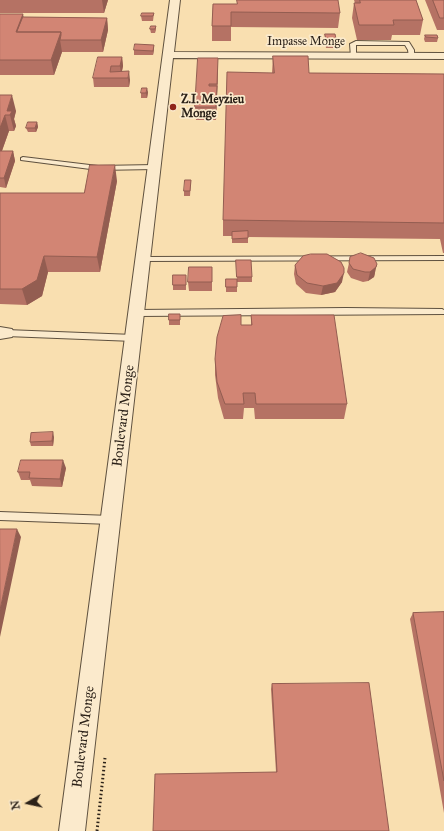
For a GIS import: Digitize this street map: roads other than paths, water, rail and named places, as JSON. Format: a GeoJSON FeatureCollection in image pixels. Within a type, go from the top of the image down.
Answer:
{"type":"FeatureCollection","features":[{"type":"Feature","properties":{"kind":"street","name":"Boulevard Monge"},"geometry":{"type":"LineString","coordinates":[[72,831],[175,0]]}},
{"type":"Feature","properties":{"kind":"street","name":"Impasse Monge"},"geometry":{"type":"LineString","coordinates":[[168,55],[444,56]]}},
{"type":"Feature","properties":{"kind":"lane"},"geometry":{"type":"LineString","coordinates":[[23,160],[98,168],[155,168]]}},
{"type":"Feature","properties":{"kind":"lane"},"geometry":{"type":"LineString","coordinates":[[144,258],[444,258]]}},
{"type":"Feature","properties":{"kind":"lane"},"geometry":{"type":"LineString","coordinates":[[137,313],[346,310],[442,312]]}},
{"type":"Feature","properties":{"kind":"lane"},"geometry":{"type":"LineString","coordinates":[[3,333],[134,338]]}},
{"type":"Feature","properties":{"kind":"lane"},"geometry":{"type":"LineString","coordinates":[[0,516],[111,520]]}},
{"type":"Feature","properties":{"kind":"place","name":"Z.I. Meyzieu Monge"},"geometry":{"type":"Point","coordinates":[173,107]}}]}
